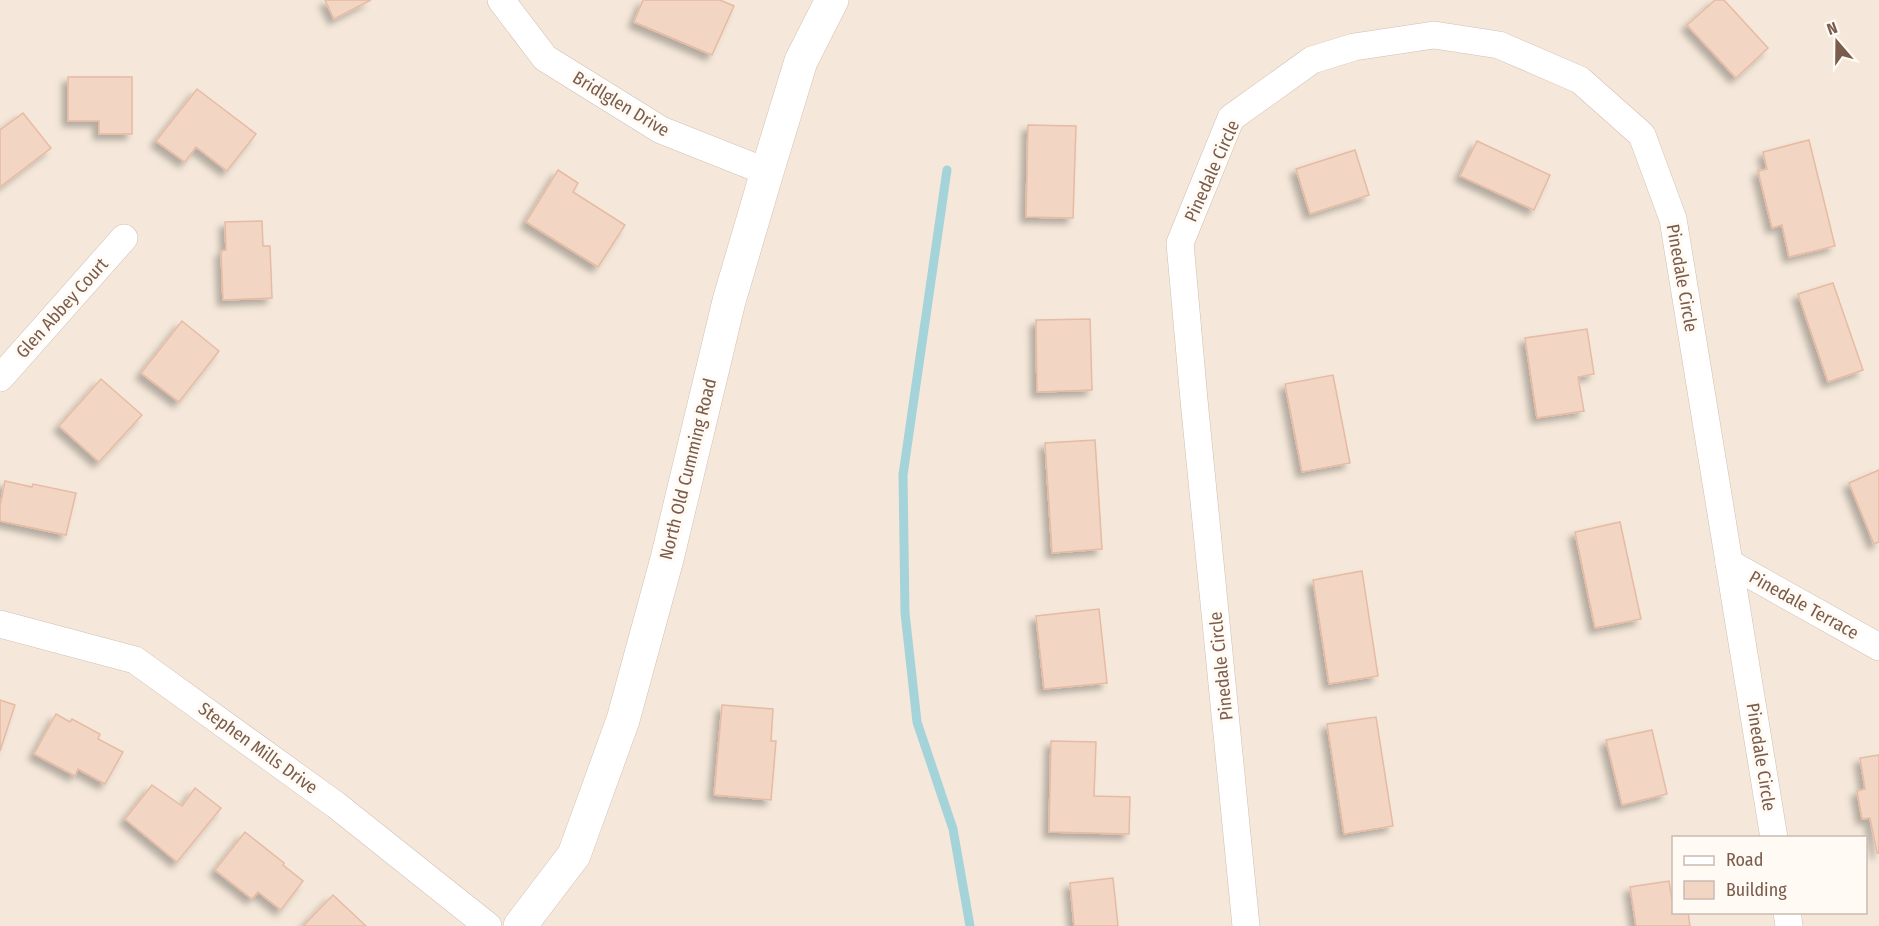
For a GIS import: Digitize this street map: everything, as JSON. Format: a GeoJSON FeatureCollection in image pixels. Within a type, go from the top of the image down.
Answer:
{"type":"FeatureCollection","features":[{"type":"Feature","properties":{"kind":"street","name":"Bridlglen Drive"},"geometry":{"type":"LineString","coordinates":[[501,0],[545,58],[661,130],[767,172]]}},
{"type":"Feature","properties":{"kind":"street","name":"North Old Cumming Road"},"geometry":{"type":"LineString","coordinates":[[520,926],[574,855],[623,720],[667,559],[729,301],[801,61],[832,0]]}},
{"type":"Feature","properties":{"kind":"street","name":"Pinedale Circle"},"geometry":{"type":"LineString","coordinates":[[1246,926],[1180,243],[1231,118],[1312,60],[1354,47],[1434,35],[1499,45],[1580,80],[1642,135],[1673,219],[1774,836]]}},
{"type":"Feature","properties":{"kind":"street","name":"Glen Abbey Court"},"geometry":{"type":"LineString","coordinates":[[0,378],[124,238]]}},
{"type":"Feature","properties":{"kind":"street","name":"Pinedale Terrace"},"geometry":{"type":"LineString","coordinates":[[1729,563],[1879,647]]}},
{"type":"Feature","properties":{"kind":"street","name":"Stephen Mills Drive"},"geometry":{"type":"LineString","coordinates":[[0,624],[135,660],[336,805],[488,926]]}},
{"type":"Feature","properties":{"kind":"shaded area"},"geometry":{"type":"Polygon","coordinates":[[[0,0],[1879,0],[1879,926],[0,926],[0,0]]]}},
{"type":"Feature","properties":{"kind":"building"},"geometry":{"type":"Polygon","coordinates":[[[325,0],[371,0],[334,19],[325,0]]]}},
{"type":"Feature","properties":{"kind":"building"},"geometry":{"type":"Polygon","coordinates":[[[643,0],[720,0],[734,6],[712,55],[634,22],[643,0]]]}},
{"type":"Feature","properties":{"kind":"building"},"geometry":{"type":"Polygon","coordinates":[[[1715,0],[1724,0],[1768,48],[1736,78],[1687,25],[1715,0]]]}},
{"type":"Feature","properties":{"kind":"building"},"geometry":{"type":"Polygon","coordinates":[[[68,77],[132,77],[132,134],[99,134],[99,121],[68,121],[68,77]]]}},
{"type":"Feature","properties":{"kind":"building"},"geometry":{"type":"Polygon","coordinates":[[[197,89],[256,134],[227,171],[196,147],[185,162],[156,141],[197,89]]]}},
{"type":"Feature","properties":{"kind":"building"},"geometry":{"type":"Polygon","coordinates":[[[23,113],[51,148],[0,187],[0,130],[23,113]]]}},
{"type":"Feature","properties":{"kind":"building"},"geometry":{"type":"Polygon","coordinates":[[[1028,125],[1076,126],[1073,218],[1026,217],[1028,125]]]}},
{"type":"Feature","properties":{"kind":"building"},"geometry":{"type":"Polygon","coordinates":[[[1809,140],[1835,246],[1789,257],[1782,225],[1772,228],[1758,171],[1767,169],[1763,152],[1809,140]]]}},
{"type":"Feature","properties":{"kind":"building"},"geometry":{"type":"Polygon","coordinates":[[[1477,141],[1550,175],[1534,210],[1460,176],[1477,141]]]}},
{"type":"Feature","properties":{"kind":"building"},"geometry":{"type":"Polygon","coordinates":[[[1355,150],[1369,195],[1310,214],[1296,169],[1355,150]]]}},
{"type":"Feature","properties":{"kind":"building"},"geometry":{"type":"Polygon","coordinates":[[[558,170],[578,183],[573,192],[625,225],[598,267],[526,222],[558,170]]]}},
{"type":"Feature","properties":{"kind":"building"},"geometry":{"type":"Polygon","coordinates":[[[262,221],[263,246],[270,246],[272,298],[223,300],[221,251],[226,250],[225,222],[262,221]]]}},
{"type":"Feature","properties":{"kind":"building"},"geometry":{"type":"Polygon","coordinates":[[[1833,283],[1863,370],[1828,382],[1798,294],[1833,283]]]}},
{"type":"Feature","properties":{"kind":"building"},"geometry":{"type":"Polygon","coordinates":[[[1090,319],[1092,390],[1037,392],[1036,320],[1090,319]]]}},
{"type":"Feature","properties":{"kind":"building"},"geometry":{"type":"Polygon","coordinates":[[[182,321],[219,351],[179,402],[141,373],[182,321]]]}},
{"type":"Feature","properties":{"kind":"building"},"geometry":{"type":"Polygon","coordinates":[[[1587,329],[1594,374],[1578,377],[1584,411],[1537,418],[1525,338],[1587,329]]]}},
{"type":"Feature","properties":{"kind":"building"},"geometry":{"type":"Polygon","coordinates":[[[1333,375],[1350,463],[1302,472],[1285,384],[1333,375]]]}},
{"type":"Feature","properties":{"kind":"building"},"geometry":{"type":"Polygon","coordinates":[[[101,379],[142,415],[99,462],[59,426],[101,379]]]}},
{"type":"Feature","properties":{"kind":"building"},"geometry":{"type":"Polygon","coordinates":[[[1095,440],[1102,549],[1052,553],[1045,443],[1095,440]]]}},
{"type":"Feature","properties":{"kind":"building"},"geometry":{"type":"Polygon","coordinates":[[[1879,470],[1879,542],[1874,544],[1849,483],[1879,470]]]}},
{"type":"Feature","properties":{"kind":"building"},"geometry":{"type":"Polygon","coordinates":[[[5,481],[76,493],[66,535],[0,521],[0,506],[5,481]]]}},
{"type":"Feature","properties":{"kind":"building"},"geometry":{"type":"Polygon","coordinates":[[[1620,522],[1641,619],[1595,628],[1575,532],[1620,522]]]}},
{"type":"Feature","properties":{"kind":"building"},"geometry":{"type":"Polygon","coordinates":[[[1362,571],[1378,676],[1329,684],[1313,580],[1362,571]]]}},
{"type":"Feature","properties":{"kind":"building"},"geometry":{"type":"Polygon","coordinates":[[[1099,609],[1107,683],[1044,689],[1036,616],[1099,609]]]}},
{"type":"Feature","properties":{"kind":"building"},"geometry":{"type":"Polygon","coordinates":[[[0,700],[15,705],[0,751],[0,700]]]}},
{"type":"Feature","properties":{"kind":"building"},"geometry":{"type":"Polygon","coordinates":[[[722,705],[773,709],[771,741],[776,741],[771,800],[714,795],[722,705]]]}},
{"type":"Feature","properties":{"kind":"building"},"geometry":{"type":"Polygon","coordinates":[[[56,714],[70,722],[72,719],[100,734],[98,739],[123,752],[105,784],[78,769],[75,776],[34,754],[56,714]]]}},
{"type":"Feature","properties":{"kind":"building"},"geometry":{"type":"Polygon","coordinates":[[[1376,717],[1393,826],[1344,834],[1327,724],[1376,717]]]}},
{"type":"Feature","properties":{"kind":"building"},"geometry":{"type":"Polygon","coordinates":[[[1652,730],[1667,794],[1622,805],[1606,740],[1652,730]]]}},
{"type":"Feature","properties":{"kind":"building"},"geometry":{"type":"Polygon","coordinates":[[[1051,741],[1096,742],[1094,796],[1130,797],[1129,834],[1049,832],[1051,741]]]}},
{"type":"Feature","properties":{"kind":"building"},"geometry":{"type":"Polygon","coordinates":[[[1879,755],[1879,853],[1877,853],[1870,818],[1862,819],[1857,791],[1865,789],[1860,758],[1879,755]]]}},
{"type":"Feature","properties":{"kind":"building"},"geometry":{"type":"Polygon","coordinates":[[[152,785],[182,806],[195,788],[221,808],[177,862],[125,819],[152,785]]]}},
{"type":"Feature","properties":{"kind":"building"},"geometry":{"type":"Polygon","coordinates":[[[245,832],[303,881],[281,910],[258,892],[252,899],[215,870],[245,832]]]}},
{"type":"Feature","properties":{"kind":"building"},"geometry":{"type":"Polygon","coordinates":[[[1113,878],[1118,926],[1074,926],[1070,883],[1113,878]]]}},
{"type":"Feature","properties":{"kind":"building"},"geometry":{"type":"Polygon","coordinates":[[[1669,881],[1672,914],[1688,914],[1690,926],[1636,926],[1630,887],[1669,881]]]}},
{"type":"Feature","properties":{"kind":"building"},"geometry":{"type":"Polygon","coordinates":[[[333,895],[366,926],[303,926],[333,895]]]}},
{"type":"Feature","properties":{"kind":"waterway"},"geometry":{"type":"LineString","coordinates":[[947,170],[903,475],[905,613],[917,722],[953,829],[970,926]]}}]}
